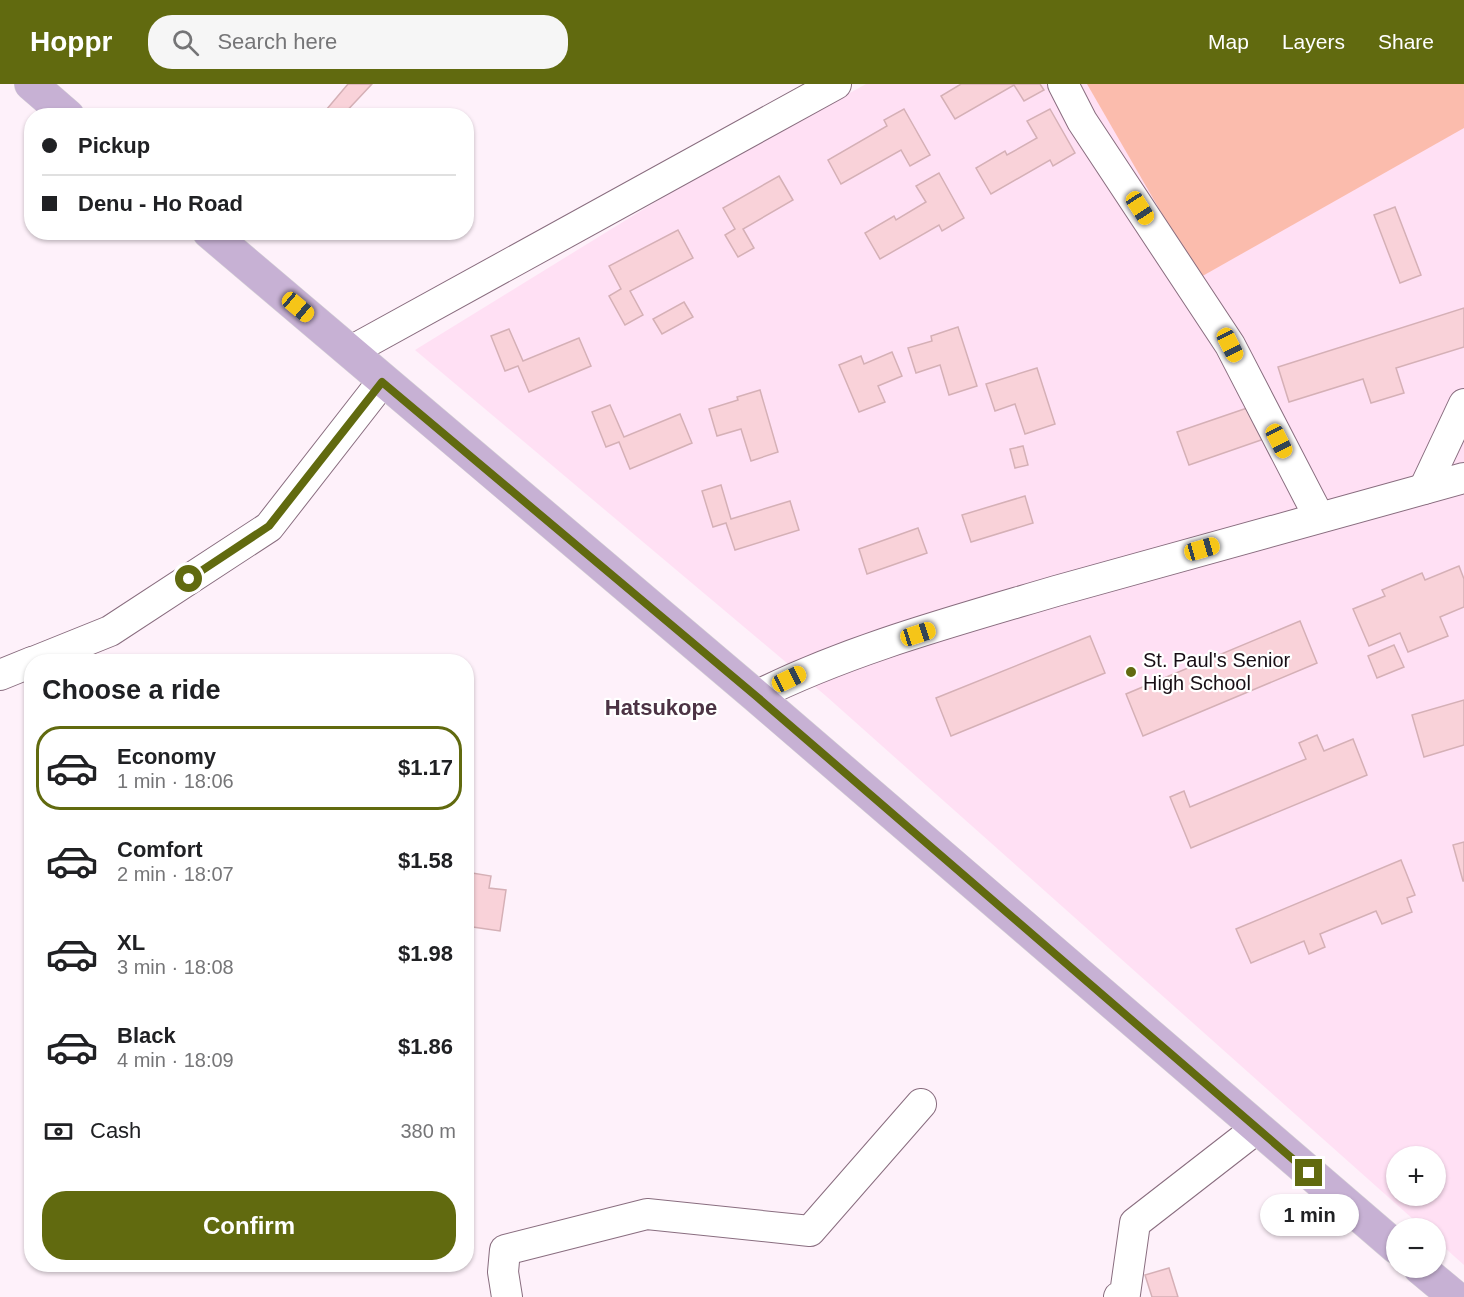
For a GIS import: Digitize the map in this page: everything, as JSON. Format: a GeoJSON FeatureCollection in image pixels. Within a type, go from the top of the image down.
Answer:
{"type":"FeatureCollection","features":[{"type":"Feature","properties":{"kind":"main road"},"geometry":{"type":"LineString","coordinates":[[31,84],[59,108]]}},
{"type":"Feature","properties":{"kind":"main road"},"geometry":{"type":"LineString","coordinates":[[218,240],[351,351],[382,382],[756,696],[1256,1129],[1386,1239]]}},
{"type":"Feature","properties":{"kind":"main road"},"geometry":{"type":"LineString","coordinates":[[1432,1278],[1455,1297]]}},
{"type":"Feature","properties":{"kind":"street"},"geometry":{"type":"LineString","coordinates":[[351,351],[836,84]]}},
{"type":"Feature","properties":{"kind":"street"},"geometry":{"type":"LineString","coordinates":[[1064,84],[1082,121],[1230,345],[1319,517]]}},
{"type":"Feature","properties":{"kind":"street"},"geometry":{"type":"LineString","coordinates":[[52,654],[110,631],[269,526],[382,382]]}},
{"type":"Feature","properties":{"kind":"street"},"geometry":{"type":"LineString","coordinates":[[1424,489],[1464,404]]}},
{"type":"Feature","properties":{"kind":"street"},"geometry":{"type":"LineString","coordinates":[[756,696],[806,671],[986,612],[1464,478]]}},
{"type":"Feature","properties":{"kind":"street"},"geometry":{"type":"LineString","coordinates":[[0,675],[24,665]]}},
{"type":"Feature","properties":{"kind":"street"},"geometry":{"type":"LineString","coordinates":[[507,1297],[503,1272],[505,1250],[647,1214],[810,1231],[921,1104]]}},
{"type":"Feature","properties":{"kind":"street"},"geometry":{"type":"LineString","coordinates":[[1119,1297],[1125,1294],[1135,1223],[1256,1129]]}},
{"type":"Feature","properties":{"kind":"shaded area","name":"St. Paul's Senior High School"},"geometry":{"type":"Polygon","coordinates":[[[866,84],[1464,84],[1464,1265],[1446,1249],[1446,1218],[1412,1218],[1398,1206],[1446,1206],[1446,1146],[1386,1146],[1386,1195],[826,696],[415,350],[678,188],[866,84]]]}},
{"type":"Feature","properties":{"kind":"shaded area"},"geometry":{"type":"Polygon","coordinates":[[[1087,84],[1464,84],[1464,128],[1199,278],[1087,84]]]}},
{"type":"Feature","properties":{"kind":"building"},"geometry":{"type":"Polygon","coordinates":[[[348,84],[372,84],[350,108],[328,108],[348,84]]]}},
{"type":"Feature","properties":{"kind":"building"},"geometry":{"type":"Polygon","coordinates":[[[961,84],[1040,84],[1044,90],[1024,101],[1014,85],[955,119],[941,96],[961,84]]]}},
{"type":"Feature","properties":{"kind":"building"},"geometry":{"type":"Polygon","coordinates":[[[904,109],[930,155],[910,166],[901,150],[841,184],[828,160],[887,126],[884,120],[904,109]]]}},
{"type":"Feature","properties":{"kind":"building"},"geometry":{"type":"Polygon","coordinates":[[[1050,109],[1075,153],[1053,166],[1050,160],[991,194],[976,168],[1005,151],[1007,155],[1037,138],[1027,121],[1050,109]]]}},
{"type":"Feature","properties":{"kind":"building"},"geometry":{"type":"Polygon","coordinates":[[[939,173],[964,218],[942,231],[939,225],[880,259],[865,233],[894,216],[896,220],[926,202],[916,186],[939,173]]]}},
{"type":"Feature","properties":{"kind":"building"},"geometry":{"type":"Polygon","coordinates":[[[779,176],[793,200],[743,229],[754,248],[738,257],[725,235],[735,229],[723,208],[779,176]]]}},
{"type":"Feature","properties":{"kind":"building"},"geometry":{"type":"Polygon","coordinates":[[[1395,207],[1421,275],[1400,283],[1374,215],[1395,207]]]}},
{"type":"Feature","properties":{"kind":"building"},"geometry":{"type":"Polygon","coordinates":[[[678,230],[693,258],[630,291],[643,315],[625,325],[609,296],[621,289],[609,266],[678,230]]]}},
{"type":"Feature","properties":{"kind":"building"},"geometry":{"type":"Polygon","coordinates":[[[684,302],[693,317],[662,334],[653,319],[684,302]]]}},
{"type":"Feature","properties":{"kind":"building"},"geometry":{"type":"Polygon","coordinates":[[[1464,308],[1464,347],[1396,368],[1404,393],[1371,403],[1363,379],[1289,402],[1278,367],[1464,308]]]}},
{"type":"Feature","properties":{"kind":"building"},"geometry":{"type":"Polygon","coordinates":[[[958,327],[977,386],[949,395],[940,365],[916,373],[908,348],[932,341],[931,336],[958,327]]]}},
{"type":"Feature","properties":{"kind":"building"},"geometry":{"type":"Polygon","coordinates":[[[509,329],[523,361],[579,338],[591,366],[529,392],[518,366],[505,371],[491,336],[509,329]]]}},
{"type":"Feature","properties":{"kind":"building"},"geometry":{"type":"Polygon","coordinates":[[[892,352],[902,376],[878,386],[885,402],[859,412],[839,365],[861,356],[864,364],[892,352]]]}},
{"type":"Feature","properties":{"kind":"building"},"geometry":{"type":"Polygon","coordinates":[[[1037,368],[1055,424],[1025,434],[1015,404],[995,411],[986,384],[1037,368]]]}},
{"type":"Feature","properties":{"kind":"building"},"geometry":{"type":"Polygon","coordinates":[[[760,390],[778,452],[751,461],[741,429],[717,436],[709,409],[760,390]]]}},
{"type":"Feature","properties":{"kind":"building"},"geometry":{"type":"Polygon","coordinates":[[[610,405],[624,437],[680,414],[692,443],[630,469],[619,442],[606,447],[592,412],[610,405]]]}},
{"type":"Feature","properties":{"kind":"building"},"geometry":{"type":"Polygon","coordinates":[[[1253,406],[1264,439],[1189,465],[1177,432],[1253,406]]]}},
{"type":"Feature","properties":{"kind":"building"},"geometry":{"type":"Polygon","coordinates":[[[1023,446],[1028,465],[1015,468],[1010,449],[1023,446]]]}},
{"type":"Feature","properties":{"kind":"building"},"geometry":{"type":"Polygon","coordinates":[[[721,485],[731,519],[790,501],[799,530],[735,550],[726,523],[713,527],[702,491],[721,485]]]}},
{"type":"Feature","properties":{"kind":"building"},"geometry":{"type":"Polygon","coordinates":[[[1025,496],[1033,523],[971,542],[962,515],[1025,496]]]}},
{"type":"Feature","properties":{"kind":"building"},"geometry":{"type":"Polygon","coordinates":[[[918,528],[927,553],[867,574],[859,549],[918,528]]]}},
{"type":"Feature","properties":{"kind":"building"},"geometry":{"type":"Polygon","coordinates":[[[1459,566],[1464,579],[1464,607],[1440,617],[1448,636],[1408,652],[1400,633],[1369,646],[1353,609],[1385,596],[1382,590],[1422,573],[1425,580],[1459,566]]]}},
{"type":"Feature","properties":{"kind":"building"},"geometry":{"type":"Polygon","coordinates":[[[1300,621],[1317,663],[1143,736],[1126,694],[1300,621]]]}},
{"type":"Feature","properties":{"kind":"building"},"geometry":{"type":"Polygon","coordinates":[[[1090,636],[1105,673],[951,736],[936,698],[1090,636]]]}},
{"type":"Feature","properties":{"kind":"building"},"geometry":{"type":"Polygon","coordinates":[[[1394,645],[1404,667],[1377,678],[1368,656],[1394,645]]]}},
{"type":"Feature","properties":{"kind":"building"},"geometry":{"type":"Polygon","coordinates":[[[1464,700],[1464,745],[1424,757],[1412,715],[1464,700]]]}},
{"type":"Feature","properties":{"kind":"building"},"geometry":{"type":"Polygon","coordinates":[[[1317,735],[1324,751],[1353,739],[1367,775],[1191,848],[1170,797],[1184,791],[1190,807],[1306,759],[1299,743],[1317,735]]]}},
{"type":"Feature","properties":{"kind":"building"},"geometry":{"type":"Polygon","coordinates":[[[1464,842],[1464,881],[1463,881],[1453,845],[1464,842]]]}},
{"type":"Feature","properties":{"kind":"building"},"geometry":{"type":"Polygon","coordinates":[[[1401,860],[1415,895],[1407,898],[1412,912],[1382,924],[1376,911],[1320,934],[1325,947],[1309,954],[1304,941],[1251,963],[1236,929],[1401,860]]]}},
{"type":"Feature","properties":{"kind":"building"},"geometry":{"type":"Polygon","coordinates":[[[474,873],[491,876],[489,888],[506,890],[500,931],[474,927],[474,873]]]}},
{"type":"Feature","properties":{"kind":"building"},"geometry":{"type":"Polygon","coordinates":[[[1169,1268],[1178,1297],[1152,1297],[1145,1275],[1169,1268]]]}},
{"type":"Feature","properties":{"kind":"place","name":"St. Paul's Senior High School"},"geometry":{"type":"Point","coordinates":[1131,672]}},
{"type":"Feature","properties":{"kind":"district","name":"Hatsukope"},"geometry":{"type":"Point","coordinates":[661,707]}},
{"type":"Feature","properties":{"kind":"route"},"geometry":{"type":"LineString","coordinates":[[189,579],[269,526],[382,382],[756,696],[1309,1173]]}}]}
